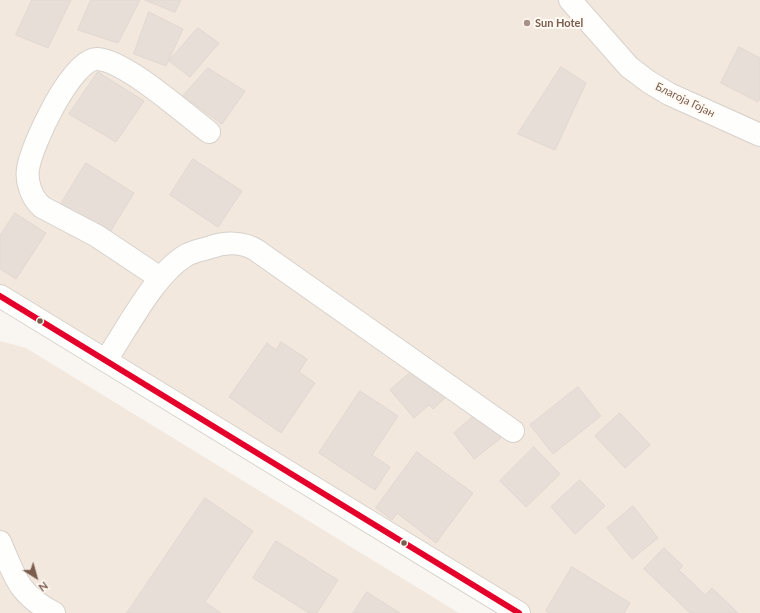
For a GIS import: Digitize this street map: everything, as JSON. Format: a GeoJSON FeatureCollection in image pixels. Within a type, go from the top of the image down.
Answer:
{"type":"FeatureCollection","features":[{"type":"Feature","properties":{"kind":"street","name":"Благоја Гојан"},"geometry":{"type":"LineString","coordinates":[[570,0],[629,67],[649,82],[670,94],[760,135]]}},
{"type":"Feature","properties":{"kind":"street"},"geometry":{"type":"LineString","coordinates":[[160,278],[97,236],[42,207],[36,202],[29,183],[28,169],[37,138],[79,69],[95,59],[107,60],[139,78],[209,132]]}},
{"type":"Feature","properties":{"kind":"street"},"geometry":{"type":"LineString","coordinates":[[106,360],[160,278],[186,256],[216,245],[233,243],[250,247],[513,431]]}},
{"type":"Feature","properties":{"kind":"street"},"geometry":{"type":"LineString","coordinates":[[0,296],[519,613]]}},
{"type":"Feature","properties":{"kind":"street"},"geometry":{"type":"LineString","coordinates":[[0,542],[17,583],[26,593],[54,613]]}},
{"type":"Feature","properties":{"kind":"shaded area"},"geometry":{"type":"Polygon","coordinates":[[[0,0],[760,0],[760,613],[519,613],[0,296],[0,0]]]}},
{"type":"Feature","properties":{"kind":"shaded area"},"geometry":{"type":"Polygon","coordinates":[[[0,341],[26,348],[459,613],[0,613],[0,341]]]}},
{"type":"Feature","properties":{"kind":"building"},"geometry":{"type":"Polygon","coordinates":[[[32,0],[71,0],[48,48],[16,35],[32,0]]]}},
{"type":"Feature","properties":{"kind":"building"},"geometry":{"type":"Polygon","coordinates":[[[91,0],[140,0],[118,43],[78,30],[91,0]]]}},
{"type":"Feature","properties":{"kind":"building"},"geometry":{"type":"Polygon","coordinates":[[[145,0],[181,0],[175,12],[145,0]]]}},
{"type":"Feature","properties":{"kind":"building"},"geometry":{"type":"Polygon","coordinates":[[[149,12],[183,29],[166,66],[134,54],[149,12]]]}},
{"type":"Feature","properties":{"kind":"building"},"geometry":{"type":"Polygon","coordinates":[[[198,28],[219,43],[190,77],[169,61],[198,28]]]}},
{"type":"Feature","properties":{"kind":"building"},"geometry":{"type":"Polygon","coordinates":[[[739,47],[760,58],[760,98],[758,102],[721,83],[739,47]]]}},
{"type":"Feature","properties":{"kind":"building"},"geometry":{"type":"Polygon","coordinates":[[[561,67],[586,83],[555,150],[518,134],[561,67]]]}},
{"type":"Feature","properties":{"kind":"building"},"geometry":{"type":"Polygon","coordinates":[[[208,68],[245,91],[222,124],[183,96],[208,68]]]}},
{"type":"Feature","properties":{"kind":"building"},"geometry":{"type":"Polygon","coordinates":[[[98,72],[144,101],[116,142],[69,114],[98,72]]]}},
{"type":"Feature","properties":{"kind":"building"},"geometry":{"type":"Polygon","coordinates":[[[193,159],[242,191],[218,227],[170,195],[193,159]]]}},
{"type":"Feature","properties":{"kind":"building"},"geometry":{"type":"Polygon","coordinates":[[[86,163],[134,193],[110,232],[61,204],[86,163]]]}},
{"type":"Feature","properties":{"kind":"building"},"geometry":{"type":"Polygon","coordinates":[[[15,213],[46,233],[16,279],[0,269],[0,236],[15,213]]]}},
{"type":"Feature","properties":{"kind":"building"},"geometry":{"type":"Polygon","coordinates":[[[281,342],[307,359],[299,372],[315,383],[281,433],[229,397],[267,343],[276,350],[281,342]]]}},
{"type":"Feature","properties":{"kind":"building"},"geometry":{"type":"Polygon","coordinates":[[[417,367],[445,398],[433,409],[429,405],[414,418],[390,390],[417,367]]]}},
{"type":"Feature","properties":{"kind":"building"},"geometry":{"type":"Polygon","coordinates":[[[578,387],[601,416],[553,454],[530,425],[578,387]]]}},
{"type":"Feature","properties":{"kind":"building"},"geometry":{"type":"Polygon","coordinates":[[[360,391],[398,416],[372,455],[390,467],[375,490],[319,453],[360,391]]]}},
{"type":"Feature","properties":{"kind":"building"},"geometry":{"type":"Polygon","coordinates":[[[480,411],[501,438],[474,459],[454,433],[480,411]]]}},
{"type":"Feature","properties":{"kind":"building"},"geometry":{"type":"Polygon","coordinates":[[[620,413],[650,445],[625,468],[595,436],[620,413]]]}},
{"type":"Feature","properties":{"kind":"building"},"geometry":{"type":"Polygon","coordinates":[[[534,447],[560,474],[526,507],[500,481],[534,447]]]}},
{"type":"Feature","properties":{"kind":"building"},"geometry":{"type":"Polygon","coordinates":[[[417,452],[473,493],[436,543],[397,513],[392,520],[376,508],[417,452]]]}},
{"type":"Feature","properties":{"kind":"building"},"geometry":{"type":"Polygon","coordinates":[[[580,480],[605,506],[575,534],[551,507],[580,480]]]}},
{"type":"Feature","properties":{"kind":"building"},"geometry":{"type":"Polygon","coordinates":[[[205,498],[253,531],[205,602],[221,613],[127,613],[205,498]]]}},
{"type":"Feature","properties":{"kind":"building"},"geometry":{"type":"Polygon","coordinates":[[[633,506],[658,538],[632,559],[607,528],[633,506]]]}},
{"type":"Feature","properties":{"kind":"building"},"geometry":{"type":"Polygon","coordinates":[[[276,541],[338,580],[317,613],[309,613],[253,578],[276,541]]]}},
{"type":"Feature","properties":{"kind":"building"},"geometry":{"type":"Polygon","coordinates":[[[664,548],[683,566],[679,570],[705,595],[712,588],[738,613],[690,613],[644,569],[664,548]]]}},
{"type":"Feature","properties":{"kind":"building"},"geometry":{"type":"Polygon","coordinates":[[[572,567],[630,603],[624,613],[549,613],[546,611],[572,567]]]}},
{"type":"Feature","properties":{"kind":"building"},"geometry":{"type":"Polygon","coordinates":[[[367,592],[400,613],[353,613],[367,592]]]}},
{"type":"Feature","properties":{"kind":"transit line"},"geometry":{"type":"LineString","coordinates":[[0,296],[519,613]]}},
{"type":"Feature","properties":{"kind":"place","name":"Sun Hotel"},"geometry":{"type":"Point","coordinates":[527,23]}}]}
